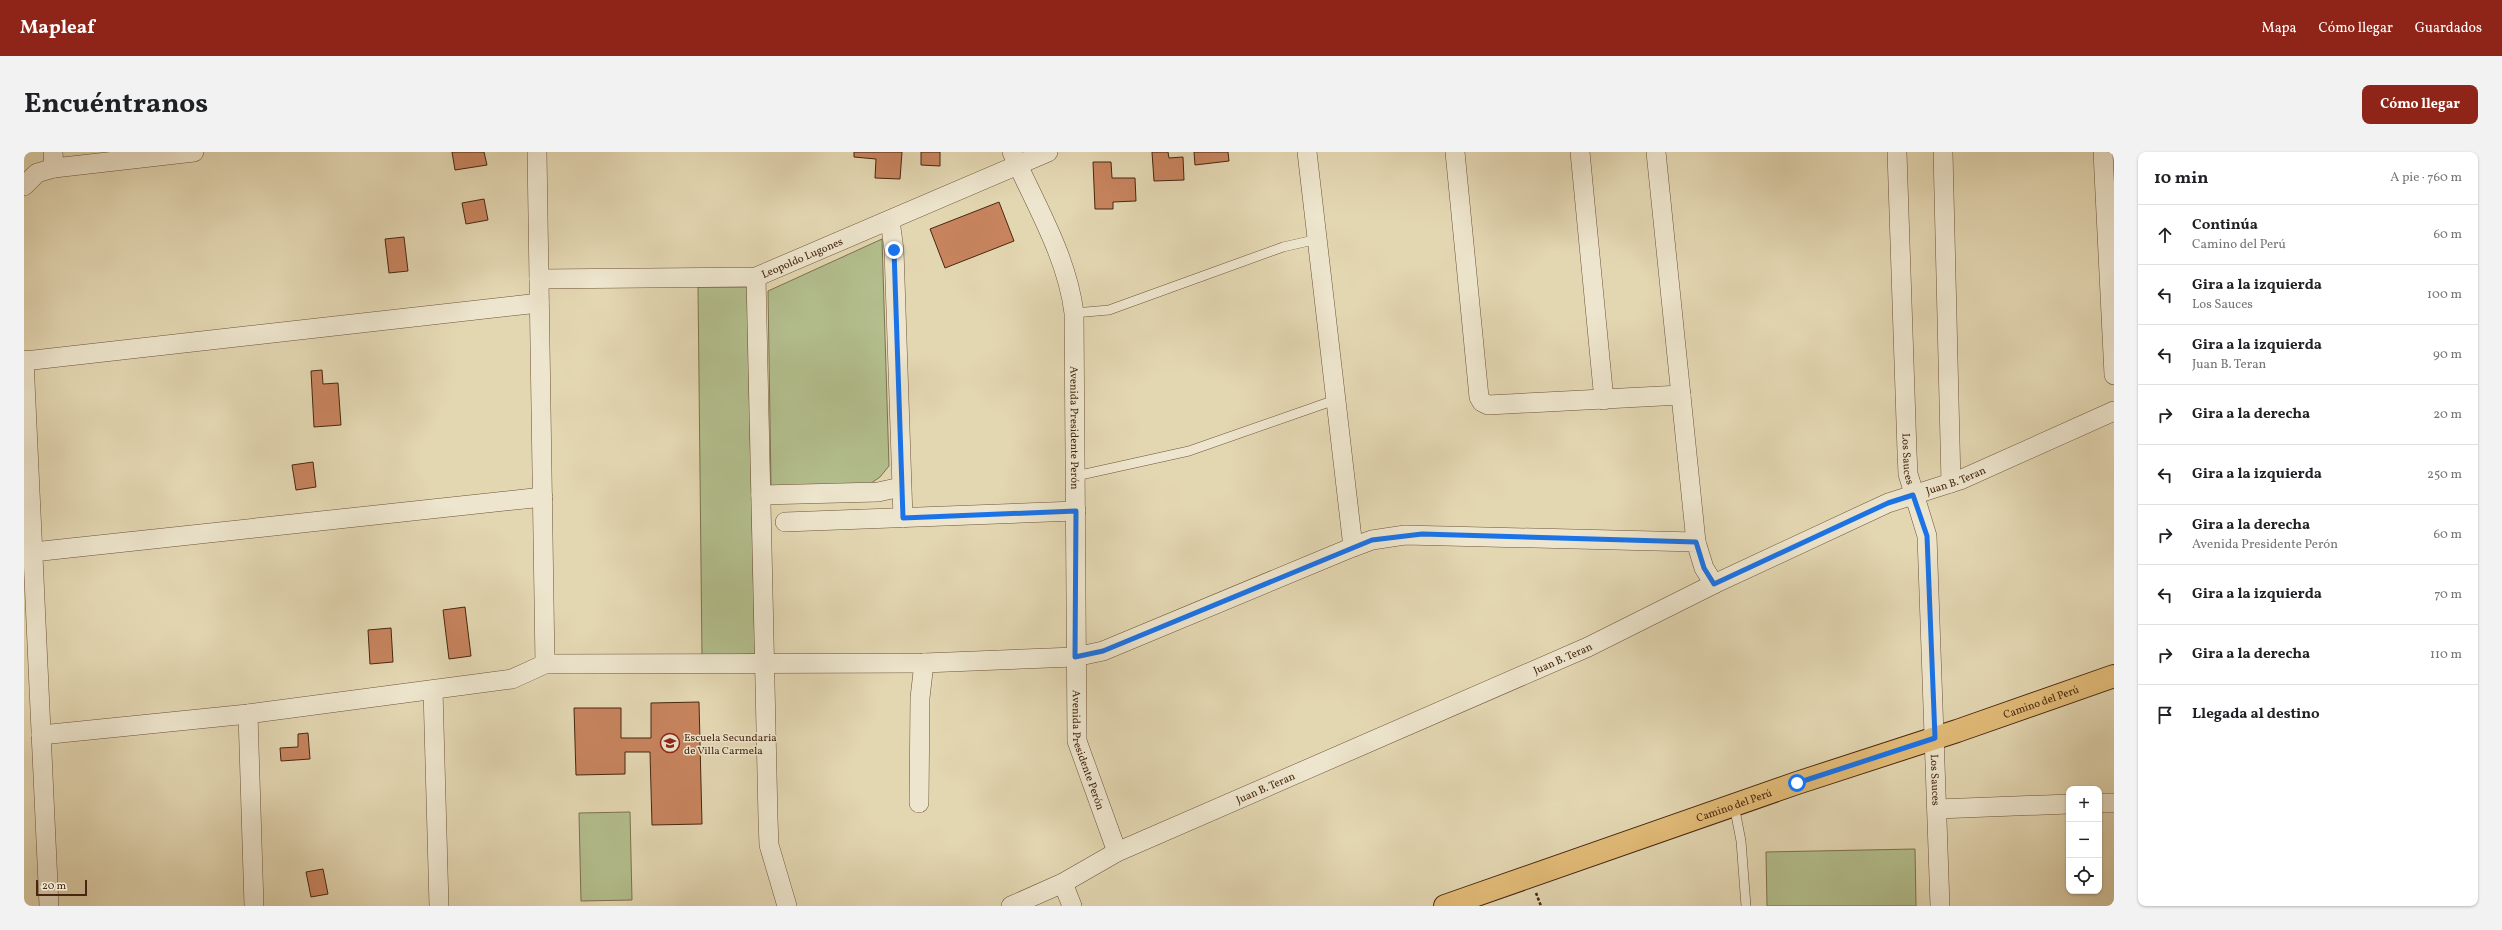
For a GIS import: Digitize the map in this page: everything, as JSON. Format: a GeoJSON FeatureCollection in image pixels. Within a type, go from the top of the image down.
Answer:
{"type":"FeatureCollection","features":[{"type":"Feature","properties":{"kind":"main road","name":"Camino del Perú"},"geometry":{"type":"LineString","coordinates":[[1445,906],[2114,676]]}},
{"type":"Feature","properties":{"kind":"street"},"geometry":{"type":"LineString","coordinates":[[24,186],[53,160],[194,152]]}},
{"type":"Feature","properties":{"kind":"street"},"geometry":{"type":"LineString","coordinates":[[537,152],[545,664]]}},
{"type":"Feature","properties":{"kind":"street","name":"Leopoldo Lugones"},"geometry":{"type":"LineString","coordinates":[[539,279],[756,277],[890,220],[1015,158],[1048,152]]}},
{"type":"Feature","properties":{"kind":"street"},"geometry":{"type":"LineString","coordinates":[[1307,152],[1353,546]]}},
{"type":"Feature","properties":{"kind":"street"},"geometry":{"type":"LineString","coordinates":[[1455,152],[1479,397],[1482,402],[1488,405],[1681,395]]}},
{"type":"Feature","properties":{"kind":"street"},"geometry":{"type":"LineString","coordinates":[[1580,152],[1604,400]]}},
{"type":"Feature","properties":{"kind":"street"},"geometry":{"type":"LineString","coordinates":[[1656,152],[1696,542],[1704,568],[1714,584]]}},
{"type":"Feature","properties":{"kind":"street","name":"Los Sauces"},"geometry":{"type":"LineString","coordinates":[[1897,152],[1906,452],[1913,495],[1927,536],[1940,906]]}},
{"type":"Feature","properties":{"kind":"street"},"geometry":{"type":"LineString","coordinates":[[1943,152],[1951,483]]}},
{"type":"Feature","properties":{"kind":"street"},"geometry":{"type":"LineString","coordinates":[[2103,152],[2114,375]]}},
{"type":"Feature","properties":{"kind":"street","name":"Avenida Presidente Perón"},"geometry":{"type":"LineString","coordinates":[[1015,158],[1064,267],[1071,292],[1074,313],[1076,476],[1075,657],[1077,741],[1117,852]]}},
{"type":"Feature","properties":{"kind":"street"},"geometry":{"type":"LineString","coordinates":[[890,220],[894,250],[903,518]]}},
{"type":"Feature","properties":{"kind":"street"},"geometry":{"type":"LineString","coordinates":[[756,277],[764,664],[770,844],[787,906]]}},
{"type":"Feature","properties":{"kind":"street"},"geometry":{"type":"LineString","coordinates":[[49,906],[24,361],[539,303]]}},
{"type":"Feature","properties":{"kind":"street","name":"Juan B. Teran"},"geometry":{"type":"LineString","coordinates":[[1011,906],[1063,883],[1117,852],[1588,647],[1714,584],[1888,503],[1951,483],[2114,411]]}},
{"type":"Feature","properties":{"kind":"street"},"geometry":{"type":"LineString","coordinates":[[761,495],[878,492],[901,487]]}},
{"type":"Feature","properties":{"kind":"street"},"geometry":{"type":"LineString","coordinates":[[33,552],[543,497]]}},
{"type":"Feature","properties":{"kind":"street"},"geometry":{"type":"LineString","coordinates":[[785,522],[1076,511]]}},
{"type":"Feature","properties":{"kind":"street"},"geometry":{"type":"LineString","coordinates":[[41,735],[248,714],[512,680],[545,664],[924,663],[1075,657],[1103,651],[1353,546],[1372,540],[1422,534],[1696,542]]}},
{"type":"Feature","properties":{"kind":"street"},"geometry":{"type":"LineString","coordinates":[[919,803],[920,698],[924,663]]}},
{"type":"Feature","properties":{"kind":"street"},"geometry":{"type":"LineString","coordinates":[[433,690],[439,906]]}},
{"type":"Feature","properties":{"kind":"street"},"geometry":{"type":"LineString","coordinates":[[248,714],[254,906]]}},
{"type":"Feature","properties":{"kind":"street"},"geometry":{"type":"LineString","coordinates":[[2102,803],[2114,802]]}},
{"type":"Feature","properties":{"kind":"street"},"geometry":{"type":"LineString","coordinates":[[1937,808],[2066,804]]}},
{"type":"Feature","properties":{"kind":"street"},"geometry":{"type":"LineString","coordinates":[[1063,883],[1072,906]]}},
{"type":"Feature","properties":{"kind":"lane"},"geometry":{"type":"LineString","coordinates":[[1074,313],[1109,310],[1283,247],[1318,239]]}},
{"type":"Feature","properties":{"kind":"lane"},"geometry":{"type":"LineString","coordinates":[[1076,476],[1189,451],[1335,400]]}},
{"type":"Feature","properties":{"kind":"lane"},"geometry":{"type":"LineString","coordinates":[[1734,806],[1741,841],[1746,906]]}},
{"type":"Feature","properties":{"kind":"green space"},"geometry":{"type":"Polygon","coordinates":[[[882,239],[889,466],[880,477],[870,484],[771,487],[768,291],[882,239]]]}},
{"type":"Feature","properties":{"kind":"green space"},"geometry":{"type":"Polygon","coordinates":[[[698,287],[747,287],[755,654],[702,656],[698,287]]]}},
{"type":"Feature","properties":{"kind":"green space"},"geometry":{"type":"Polygon","coordinates":[[[630,812],[632,900],[581,901],[579,813],[630,812]]]}},
{"type":"Feature","properties":{"kind":"green space"},"geometry":{"type":"Polygon","coordinates":[[[1915,849],[1916,906],[1767,906],[1766,852],[1915,849]]]}},
{"type":"Feature","properties":{"kind":"building"},"geometry":{"type":"Polygon","coordinates":[[[452,152],[484,152],[487,165],[455,170],[452,152]]]}},
{"type":"Feature","properties":{"kind":"building"},"geometry":{"type":"Polygon","coordinates":[[[854,152],[902,152],[900,179],[875,178],[876,159],[854,157],[854,152]]]}},
{"type":"Feature","properties":{"kind":"building"},"geometry":{"type":"Polygon","coordinates":[[[921,152],[940,152],[940,166],[921,165],[921,152]]]}},
{"type":"Feature","properties":{"kind":"building"},"geometry":{"type":"Polygon","coordinates":[[[1152,152],[1168,152],[1169,158],[1183,157],[1184,180],[1154,181],[1152,152]]]}},
{"type":"Feature","properties":{"kind":"building"},"geometry":{"type":"Polygon","coordinates":[[[1194,152],[1228,152],[1229,161],[1195,165],[1194,152]]]}},
{"type":"Feature","properties":{"kind":"building"},"geometry":{"type":"Polygon","coordinates":[[[1093,162],[1111,162],[1112,178],[1135,178],[1136,201],[1113,202],[1113,209],[1095,209],[1093,162]]]}},
{"type":"Feature","properties":{"kind":"building"},"geometry":{"type":"Polygon","coordinates":[[[484,199],[488,220],[466,224],[462,203],[484,199]]]}},
{"type":"Feature","properties":{"kind":"building"},"geometry":{"type":"Polygon","coordinates":[[[999,202],[1014,241],[945,268],[930,229],[999,202]]]}},
{"type":"Feature","properties":{"kind":"building"},"geometry":{"type":"Polygon","coordinates":[[[404,237],[408,271],[389,273],[385,239],[404,237]]]}},
{"type":"Feature","properties":{"kind":"building"},"geometry":{"type":"Polygon","coordinates":[[[322,370],[323,384],[338,383],[341,425],[314,427],[311,371],[322,370]]]}},
{"type":"Feature","properties":{"kind":"building"},"geometry":{"type":"Polygon","coordinates":[[[313,462],[316,487],[296,490],[292,465],[313,462]]]}},
{"type":"Feature","properties":{"kind":"building"},"geometry":{"type":"Polygon","coordinates":[[[465,607],[471,656],[449,659],[443,610],[465,607]]]}},
{"type":"Feature","properties":{"kind":"building"},"geometry":{"type":"Polygon","coordinates":[[[391,628],[393,662],[370,664],[368,630],[391,628]]]}},
{"type":"Feature","properties":{"kind":"building"},"geometry":{"type":"Polygon","coordinates":[[[699,702],[702,824],[652,825],[650,752],[625,752],[625,774],[576,775],[574,708],[621,708],[621,738],[651,738],[651,703],[699,702]]]}},
{"type":"Feature","properties":{"kind":"building"},"geometry":{"type":"Polygon","coordinates":[[[308,733],[310,759],[281,761],[280,748],[298,747],[298,734],[308,733]]]}},
{"type":"Feature","properties":{"kind":"building"},"geometry":{"type":"Polygon","coordinates":[[[323,869],[328,894],[311,897],[306,872],[323,869]]]}},
{"type":"Feature","properties":{"kind":"place","name":"Escuela Secundaria de Villa Carmela"},"geometry":{"type":"Point","coordinates":[670,743]}},
{"type":"Feature","properties":{"kind":"route"},"geometry":{"type":"LineString","coordinates":[[894,250],[903,518],[1076,511],[1075,657],[1103,651],[1353,546],[1372,540],[1422,534],[1696,542],[1704,568],[1714,584],[1888,503],[1913,495],[1924,523],[1927,536],[1935,738],[1797,783]]}}]}
